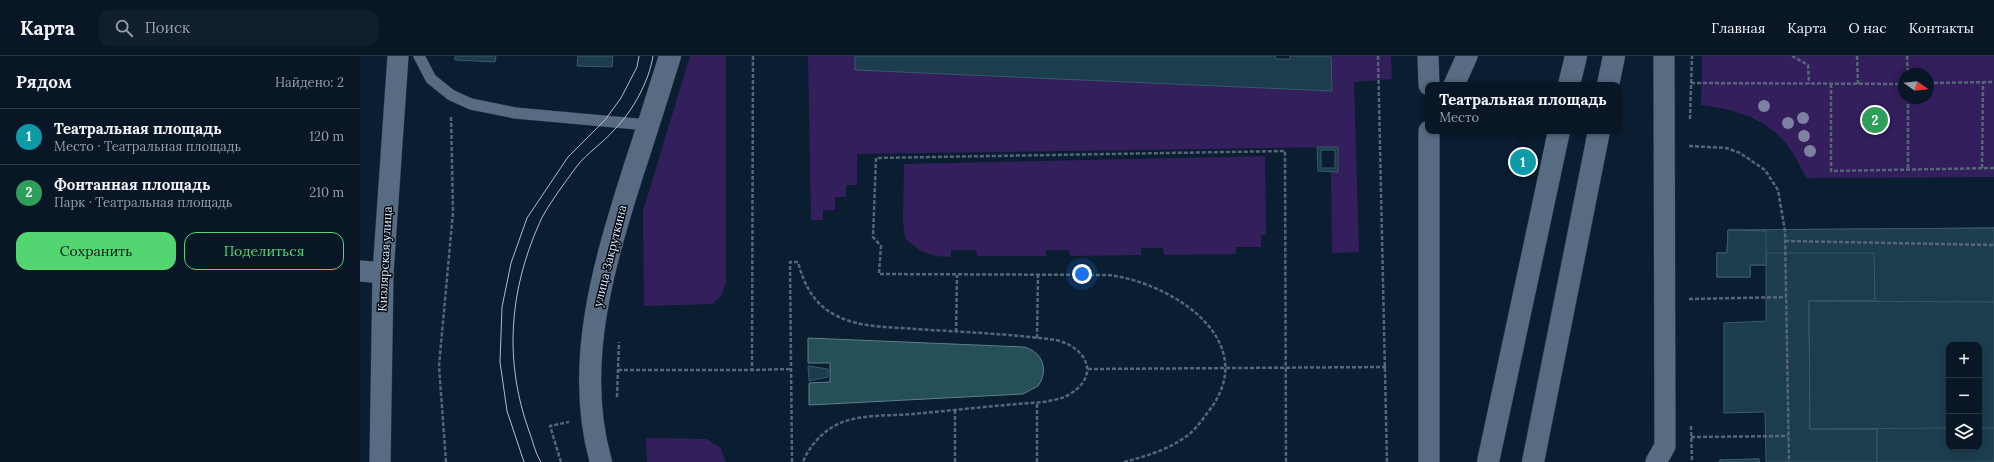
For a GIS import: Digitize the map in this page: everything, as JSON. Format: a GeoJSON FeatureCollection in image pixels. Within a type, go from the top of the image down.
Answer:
{"type":"FeatureCollection","features":[{"type":"Feature","properties":{"kind":"main road","name":"улица Закруткина"},"geometry":{"type":"LineString","coordinates":[[601,462],[591,418],[590,375],[592,335],[604,273],[670,56]]}},
{"type":"Feature","properties":{"kind":"main road"},"geometry":{"type":"LineString","coordinates":[[1570,82],[1576,56]]}},
{"type":"Feature","properties":{"kind":"main road"},"geometry":{"type":"LineString","coordinates":[[1609,82],[1614,56]]}},
{"type":"Feature","properties":{"kind":"main road"},"geometry":{"type":"LineString","coordinates":[[1488,462],[1558,134]]}},
{"type":"Feature","properties":{"kind":"main road"},"geometry":{"type":"LineString","coordinates":[[1533,462],[1598,134]]}},
{"type":"Feature","properties":{"kind":"street","name":"Кизлярская улица"},"geometry":{"type":"LineString","coordinates":[[380,462],[383,273],[398,56]]}},
{"type":"Feature","properties":{"kind":"street"},"geometry":{"type":"LineString","coordinates":[[1428,56],[1429,82]]}},
{"type":"Feature","properties":{"kind":"street"},"geometry":{"type":"LineString","coordinates":[[1455,82],[1467,56]]}},
{"type":"Feature","properties":{"kind":"street"},"geometry":{"type":"LineString","coordinates":[[1662,457],[1664,56]]}},
{"type":"Feature","properties":{"kind":"street"},"geometry":{"type":"LineString","coordinates":[[1429,462],[1430,134]]}},
{"type":"Feature","properties":{"kind":"street"},"geometry":{"type":"LineString","coordinates":[[360,271],[383,273]]}},
{"type":"Feature","properties":{"kind":"lane"},"geometry":{"type":"LineString","coordinates":[[419,56],[431,79],[451,96],[471,104],[514,113],[648,125]]}},
{"type":"Feature","properties":{"kind":"path"},"geometry":{"type":"LineString","coordinates":[[752,370],[753,56]]}},
{"type":"Feature","properties":{"kind":"path"},"geometry":{"type":"LineString","coordinates":[[1378,56],[1387,462]]}},
{"type":"Feature","properties":{"kind":"path"},"geometry":{"type":"LineString","coordinates":[[1690,123],[1692,56]]}},
{"type":"Feature","properties":{"kind":"path"},"geometry":{"type":"LineString","coordinates":[[1792,56],[1808,65],[1809,84]]}},
{"type":"Feature","properties":{"kind":"path"},"geometry":{"type":"LineString","coordinates":[[1857,56],[1858,84]]}},
{"type":"Feature","properties":{"kind":"path"},"geometry":{"type":"LineString","coordinates":[[1907,56],[1908,68]]}},
{"type":"Feature","properties":{"kind":"path"},"geometry":{"type":"LineString","coordinates":[[1982,168],[1983,82]]}},
{"type":"Feature","properties":{"kind":"path"},"geometry":{"type":"LineString","coordinates":[[1934,83],[1994,82]]}},
{"type":"Feature","properties":{"kind":"path"},"geometry":{"type":"LineString","coordinates":[[1691,84],[1898,84]]}},
{"type":"Feature","properties":{"kind":"path"},"geometry":{"type":"LineString","coordinates":[[1831,84],[1831,171],[1994,168]]}},
{"type":"Feature","properties":{"kind":"path"},"geometry":{"type":"LineString","coordinates":[[446,462],[440,366],[453,212],[451,96]]}},
{"type":"Feature","properties":{"kind":"path"},"geometry":{"type":"LineString","coordinates":[[1908,104],[1908,170]]}},
{"type":"Feature","properties":{"kind":"path"},"geometry":{"type":"LineString","coordinates":[[1690,138],[1689,146],[1726,148],[1740,152],[1764,170],[1778,190],[1785,231],[1789,462]]}},
{"type":"Feature","properties":{"kind":"path"},"geometry":{"type":"LineString","coordinates":[[1124,462],[1156,453],[1188,435],[1200,422],[1219,396],[1225,378],[1225,358],[1213,331],[1187,305],[1168,293],[1153,286],[1124,277],[1109,275],[879,274],[881,246],[874,237],[876,158],[1285,151],[1286,462]]}},
{"type":"Feature","properties":{"kind":"path"},"geometry":{"type":"LineString","coordinates":[[1785,241],[1994,245]]}},
{"type":"Feature","properties":{"kind":"path"},"geometry":{"type":"LineString","coordinates":[[792,462],[790,262],[798,262],[803,279],[812,295],[823,307],[837,316],[875,326],[1037,338],[1063,342],[1074,347],[1082,355],[1088,369],[1085,380],[1074,392],[1061,398],[1038,402],[878,416],[841,423],[826,431],[816,441],[805,455],[803,462]]}},
{"type":"Feature","properties":{"kind":"path"},"geometry":{"type":"LineString","coordinates":[[956,275],[956,332]]}},
{"type":"Feature","properties":{"kind":"path"},"geometry":{"type":"LineString","coordinates":[[1037,338],[1038,275]]}},
{"type":"Feature","properties":{"kind":"path"},"geometry":{"type":"LineString","coordinates":[[1689,299],[1786,296]]}},
{"type":"Feature","properties":{"kind":"path"},"geometry":{"type":"LineString","coordinates":[[617,400],[619,340]]}},
{"type":"Feature","properties":{"kind":"path"},"geometry":{"type":"LineString","coordinates":[[1088,369],[1386,368]]}},
{"type":"Feature","properties":{"kind":"path"},"geometry":{"type":"LineString","coordinates":[[618,370],[791,369]]}},
{"type":"Feature","properties":{"kind":"path"},"geometry":{"type":"LineString","coordinates":[[1037,462],[1038,402]]}},
{"type":"Feature","properties":{"kind":"path"},"geometry":{"type":"LineString","coordinates":[[955,410],[955,462]]}},
{"type":"Feature","properties":{"kind":"path"},"geometry":{"type":"LineString","coordinates":[[550,426],[561,462]]}},
{"type":"Feature","properties":{"kind":"path"},"geometry":{"type":"LineString","coordinates":[[1691,437],[1788,436]]}},
{"type":"Feature","properties":{"kind":"shaded area"},"geometry":{"type":"Polygon","coordinates":[[[690,56],[726,56],[726,283],[721,296],[712,304],[644,306],[643,211],[690,56]]]}},
{"type":"Feature","properties":{"kind":"shaded area"},"geometry":{"type":"Polygon","coordinates":[[[808,56],[855,56],[856,70],[1331,91],[1331,56],[1391,56],[1392,79],[1354,82],[1359,252],[1332,253],[1331,171],[1338,171],[1338,147],[857,154],[857,185],[846,185],[846,197],[835,197],[835,210],[823,210],[823,220],[811,220],[808,56]]]}},
{"type":"Feature","properties":{"kind":"shaded area"},"geometry":{"type":"Polygon","coordinates":[[[1702,56],[1994,56],[1994,177],[1807,178],[1788,146],[1780,136],[1770,128],[1749,116],[1701,105],[1702,56]]]}},
{"type":"Feature","properties":{"kind":"shaded area"},"geometry":{"type":"Polygon","coordinates":[[[1265,156],[1266,235],[1261,235],[1261,247],[1236,247],[1236,254],[1164,255],[1163,248],[1141,248],[1141,255],[1070,256],[1069,250],[1046,250],[1046,256],[977,256],[976,250],[951,250],[951,257],[944,257],[926,253],[915,247],[905,238],[903,222],[904,164],[1265,156]]]}},
{"type":"Feature","properties":{"kind":"shaded area"},"geometry":{"type":"Polygon","coordinates":[[[808,338],[1024,347],[1031,349],[1040,357],[1043,374],[1038,386],[1023,394],[809,405],[809,383],[830,382],[830,363],[808,363],[808,338]]]}},
{"type":"Feature","properties":{"kind":"shaded area"},"geometry":{"type":"Polygon","coordinates":[[[646,438],[706,439],[720,447],[726,462],[647,462],[646,438]]]}},
{"type":"Feature","properties":{"kind":"building"},"geometry":{"type":"Polygon","coordinates":[[[455,56],[496,56],[495,62],[455,60],[455,56]]]}},
{"type":"Feature","properties":{"kind":"building"},"geometry":{"type":"Polygon","coordinates":[[[578,56],[613,56],[612,67],[577,66],[578,56]]]}},
{"type":"Feature","properties":{"kind":"building"},"geometry":{"type":"Polygon","coordinates":[[[855,56],[1275,56],[1276,59],[1290,59],[1290,56],[1331,56],[1332,91],[855,70],[855,56]]]}},
{"type":"Feature","properties":{"kind":"building"},"geometry":{"type":"Polygon","coordinates":[[[1317,147],[1338,147],[1338,172],[1318,171],[1317,147]],[[1321,150],[1321,168],[1335,168],[1335,150],[1321,150]]]}},
{"type":"Feature","properties":{"kind":"building"},"geometry":{"type":"Polygon","coordinates":[[[1994,228],[1994,462],[1766,462],[1765,412],[1724,413],[1724,323],[1766,321],[1766,265],[1750,265],[1750,277],[1717,277],[1717,253],[1727,253],[1728,230],[1994,228]]]}},
{"type":"Feature","properties":{"kind":"building"},"geometry":{"type":"Polygon","coordinates":[[[1994,228],[1994,462],[1877,462],[1877,429],[1810,429],[1809,301],[1875,301],[1874,230],[1994,228]]]}},
{"type":"Feature","properties":{"kind":"building"},"geometry":{"type":"Polygon","coordinates":[[[1994,228],[1994,462],[1877,462],[1877,429],[1810,429],[1809,301],[1875,301],[1874,253],[1766,253],[1766,265],[1750,265],[1750,277],[1717,277],[1717,253],[1727,253],[1728,230],[1994,228]]]}},
{"type":"Feature","properties":{"kind":"building"},"geometry":{"type":"Polygon","coordinates":[[[1728,230],[1766,231],[1766,265],[1750,265],[1750,277],[1717,277],[1717,253],[1727,253],[1728,230]]]}},
{"type":"Feature","properties":{"kind":"building"},"geometry":{"type":"Polygon","coordinates":[[[1809,301],[1994,302],[1994,428],[1982,428],[1982,342],[1946,342],[1946,428],[1810,429],[1809,301]]]}},
{"type":"Feature","properties":{"kind":"building"},"geometry":{"type":"Polygon","coordinates":[[[808,366],[828,369],[828,377],[809,381],[808,366]]]}},
{"type":"Feature","properties":{"kind":"building"},"geometry":{"type":"Polygon","coordinates":[[[1759,459],[1759,462],[1720,462],[1720,460],[1759,459]]]}},
{"type":"Feature","properties":{"kind":"building"},"geometry":{"type":"Polygon","coordinates":[[[1759,459],[1759,462],[1720,462],[1720,460],[1759,459]]]}},
{"type":"Feature","properties":{"kind":"building"},"geometry":{"type":"Polygon","coordinates":[[[1759,459],[1759,462],[1720,462],[1720,460],[1759,459]]]}},
{"type":"Feature","properties":{"kind":"tram line"},"geometry":{"type":"LineString","coordinates":[[524,462],[507,411],[500,362],[502,307],[511,263],[527,218],[568,157],[605,120],[621,98],[637,67],[639,56]]}},
{"type":"Feature","properties":{"kind":"tram line"},"geometry":{"type":"LineString","coordinates":[[541,462],[521,405],[513,353],[513,327],[521,275],[539,224],[546,211],[577,166],[610,135],[633,106],[644,86],[653,56]]}},
{"type":"Feature","properties":{"kind":"place","name":"Фонтанная площадь"},"geometry":{"type":"Point","coordinates":[1875,120]}},
{"type":"Feature","properties":{"kind":"place","name":"Театральная площадь"},"geometry":{"type":"Point","coordinates":[1523,162]}}]}
